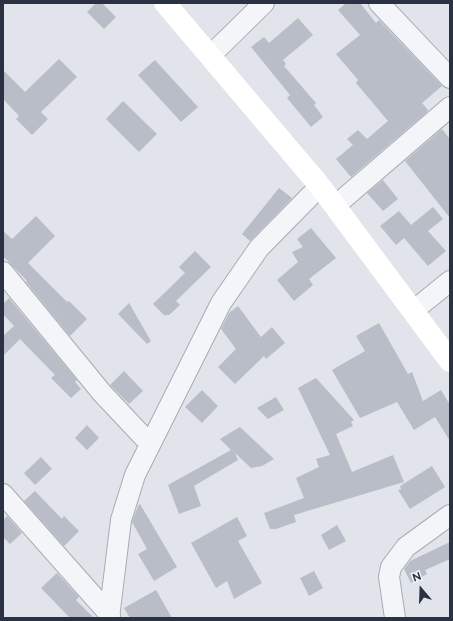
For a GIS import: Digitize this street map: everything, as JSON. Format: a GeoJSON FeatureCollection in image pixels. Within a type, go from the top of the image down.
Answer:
{"type":"FeatureCollection","features":[{"type":"Feature","properties":{"kind":"main road"},"geometry":{"type":"LineString","coordinates":[[165,3],[320,186],[450,361]]}},
{"type":"Feature","properties":{"kind":"street"},"geometry":{"type":"LineString","coordinates":[[210,56],[264,3]]}},
{"type":"Feature","properties":{"kind":"street"},"geometry":{"type":"LineString","coordinates":[[379,3],[450,78]]}},
{"type":"Feature","properties":{"kind":"street"},"geometry":{"type":"LineString","coordinates":[[335,206],[450,107]]}},
{"type":"Feature","properties":{"kind":"street"},"geometry":{"type":"LineString","coordinates":[[109,616],[121,520],[135,475],[150,444],[221,303],[259,248],[320,186]]}},
{"type":"Feature","properties":{"kind":"street"},"geometry":{"type":"LineString","coordinates":[[3,272],[102,393],[150,444]]}},
{"type":"Feature","properties":{"kind":"street"},"geometry":{"type":"LineString","coordinates":[[413,311],[450,281]]}},
{"type":"Feature","properties":{"kind":"street"},"geometry":{"type":"LineString","coordinates":[[3,494],[109,616]]}},
{"type":"Feature","properties":{"kind":"street"},"geometry":{"type":"LineString","coordinates":[[395,618],[389,577],[391,567],[406,547],[450,515]]}},
{"type":"Feature","properties":{"kind":"building"},"geometry":{"type":"Polygon","coordinates":[[[96,3],[102,3],[116,17],[104,29],[87,12],[96,3]]]}},
{"type":"Feature","properties":{"kind":"building"},"geometry":{"type":"Polygon","coordinates":[[[346,3],[360,3],[376,23],[379,20],[442,86],[422,103],[428,110],[427,112],[351,177],[336,159],[353,145],[347,139],[358,130],[367,139],[388,121],[356,83],[358,80],[336,54],[360,35],[338,10],[346,3]]]}},
{"type":"Feature","properties":{"kind":"building"},"geometry":{"type":"Polygon","coordinates":[[[298,18],[313,35],[283,60],[286,64],[284,66],[316,103],[314,105],[323,117],[311,127],[287,98],[290,95],[251,47],[264,37],[269,43],[298,18]]]}},
{"type":"Feature","properties":{"kind":"building"},"geometry":{"type":"Polygon","coordinates":[[[59,59],[77,77],[41,112],[48,119],[32,135],[16,119],[19,116],[3,99],[3,70],[25,92],[59,59]]]}},
{"type":"Feature","properties":{"kind":"building"},"geometry":{"type":"Polygon","coordinates":[[[155,60],[198,107],[181,122],[138,75],[155,60]]]}},
{"type":"Feature","properties":{"kind":"building"},"geometry":{"type":"Polygon","coordinates":[[[123,101],[157,134],[139,152],[106,119],[123,101]]]}},
{"type":"Feature","properties":{"kind":"building"},"geometry":{"type":"Polygon","coordinates":[[[442,129],[450,139],[450,218],[405,161],[442,129]]]}},
{"type":"Feature","properties":{"kind":"building"},"geometry":{"type":"Polygon","coordinates":[[[383,180],[398,199],[383,211],[367,193],[383,180]]]}},
{"type":"Feature","properties":{"kind":"building"},"geometry":{"type":"Polygon","coordinates":[[[279,188],[292,198],[250,241],[242,234],[279,188]]]}},
{"type":"Feature","properties":{"kind":"building"},"geometry":{"type":"Polygon","coordinates":[[[433,207],[443,219],[428,231],[446,251],[428,266],[404,238],[396,245],[380,226],[399,211],[411,225],[433,207]]]}},
{"type":"Feature","properties":{"kind":"building"},"geometry":{"type":"Polygon","coordinates":[[[36,216],[55,236],[28,263],[67,302],[69,301],[87,319],[70,336],[26,282],[27,281],[3,256],[3,231],[12,239],[36,216]]]}},
{"type":"Feature","properties":{"kind":"building"},"geometry":{"type":"Polygon","coordinates":[[[311,228],[336,258],[309,279],[313,285],[294,301],[277,280],[298,262],[292,252],[303,247],[297,239],[311,228]]]}},
{"type":"Feature","properties":{"kind":"building"},"geometry":{"type":"Polygon","coordinates":[[[195,251],[211,267],[176,301],[180,305],[169,315],[164,315],[153,304],[185,273],[179,267],[195,251]]]}},
{"type":"Feature","properties":{"kind":"building"},"geometry":{"type":"Polygon","coordinates":[[[9,298],[77,380],[75,382],[81,389],[71,398],[51,378],[55,375],[20,339],[3,356],[3,336],[14,326],[3,314],[3,304],[9,298]]]}},
{"type":"Feature","properties":{"kind":"building"},"geometry":{"type":"Polygon","coordinates":[[[129,303],[151,341],[147,344],[118,314],[129,303]]]}},
{"type":"Feature","properties":{"kind":"building"},"geometry":{"type":"Polygon","coordinates":[[[238,306],[261,337],[272,327],[285,343],[266,359],[264,356],[235,384],[218,367],[236,349],[221,329],[229,313],[238,306]]]}},
{"type":"Feature","properties":{"kind":"building"},"geometry":{"type":"Polygon","coordinates":[[[379,323],[408,374],[412,372],[423,401],[441,390],[450,405],[450,441],[435,417],[414,430],[397,402],[360,418],[332,370],[365,351],[356,336],[379,323]]]}},
{"type":"Feature","properties":{"kind":"building"},"geometry":{"type":"Polygon","coordinates":[[[124,371],[143,391],[129,404],[110,385],[124,371]]]}},
{"type":"Feature","properties":{"kind":"building"},"geometry":{"type":"Polygon","coordinates":[[[316,378],[354,420],[351,422],[353,426],[336,434],[352,472],[393,455],[404,482],[294,515],[296,522],[276,529],[270,529],[264,513],[304,498],[296,478],[319,467],[316,459],[330,455],[298,388],[316,378]]]}},
{"type":"Feature","properties":{"kind":"building"},"geometry":{"type":"Polygon","coordinates":[[[202,390],[218,406],[202,423],[185,407],[202,390]]]}},
{"type":"Feature","properties":{"kind":"building"},"geometry":{"type":"Polygon","coordinates":[[[276,397],[284,410],[268,419],[257,408],[276,397]]]}},
{"type":"Feature","properties":{"kind":"building"},"geometry":{"type":"Polygon","coordinates":[[[87,425],[99,438],[87,450],[75,438],[87,425]]]}},
{"type":"Feature","properties":{"kind":"building"},"geometry":{"type":"Polygon","coordinates":[[[240,427],[274,459],[262,466],[251,468],[235,453],[238,460],[194,486],[201,506],[179,514],[168,485],[231,450],[220,439],[240,427]]]}},
{"type":"Feature","properties":{"kind":"building"},"geometry":{"type":"Polygon","coordinates":[[[41,457],[52,469],[35,485],[24,473],[41,457]]]}},
{"type":"Feature","properties":{"kind":"building"},"geometry":{"type":"Polygon","coordinates":[[[432,466],[445,487],[410,509],[398,490],[401,489],[400,486],[432,466]]]}},
{"type":"Feature","properties":{"kind":"building"},"geometry":{"type":"Polygon","coordinates":[[[35,491],[62,519],[64,516],[79,531],[64,546],[24,501],[35,491]]]}},
{"type":"Feature","properties":{"kind":"building"},"geometry":{"type":"Polygon","coordinates":[[[140,504],[177,567],[154,581],[138,554],[147,549],[132,522],[140,504]]]}},
{"type":"Feature","properties":{"kind":"building"},"geometry":{"type":"Polygon","coordinates":[[[7,516],[22,533],[10,544],[3,537],[3,521],[7,516]]]}},
{"type":"Feature","properties":{"kind":"building"},"geometry":{"type":"Polygon","coordinates":[[[237,517],[247,536],[238,541],[262,583],[234,599],[227,581],[216,588],[191,543],[237,517]]]}},
{"type":"Feature","properties":{"kind":"building"},"geometry":{"type":"Polygon","coordinates":[[[337,525],[346,541],[329,550],[321,535],[337,525]]]}},
{"type":"Feature","properties":{"kind":"building"},"geometry":{"type":"Polygon","coordinates":[[[450,542],[450,559],[425,570],[427,574],[411,583],[404,569],[410,561],[450,542]]]}},
{"type":"Feature","properties":{"kind":"building"},"geometry":{"type":"Polygon","coordinates":[[[314,571],[323,588],[309,596],[300,578],[314,571]]]}},
{"type":"Feature","properties":{"kind":"building"},"geometry":{"type":"Polygon","coordinates":[[[57,573],[79,597],[76,600],[94,618],[70,618],[41,588],[57,573]]]}},
{"type":"Feature","properties":{"kind":"building"},"geometry":{"type":"Polygon","coordinates":[[[156,590],[172,618],[130,618],[124,608],[156,590]]]}}]}
